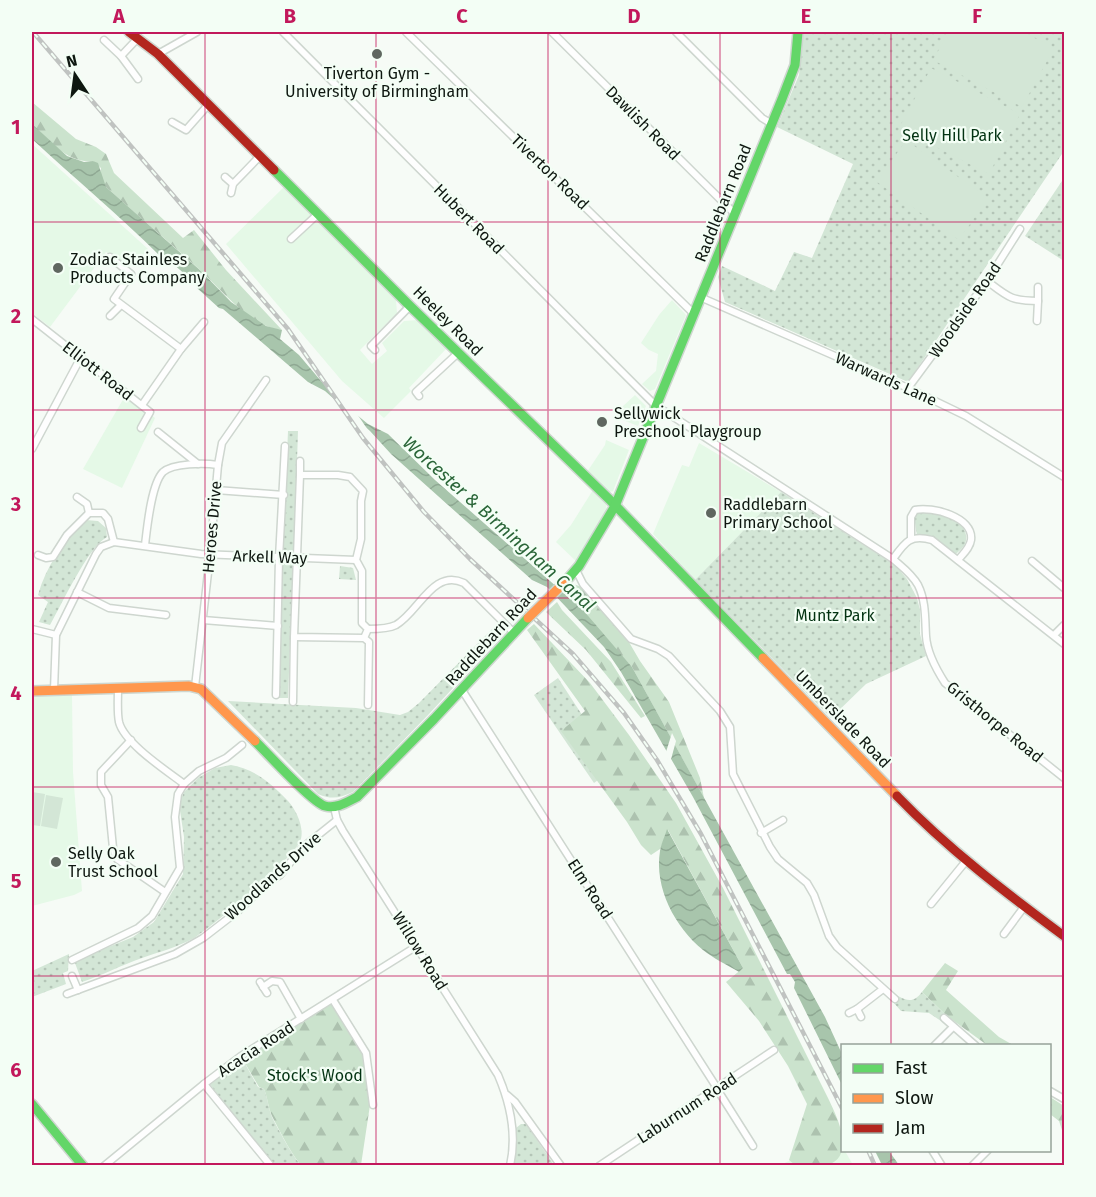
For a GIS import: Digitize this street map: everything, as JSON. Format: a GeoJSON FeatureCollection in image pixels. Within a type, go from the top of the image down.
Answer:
{"type":"FeatureCollection","features":[{"type":"Feature","properties":{"kind":"main road","name":"Raddlebarn Road"},"geometry":{"type":"LineString","coordinates":[[334,807],[357,797],[566,581],[576,570],[615,506],[795,65],[798,32]]}},
{"type":"Feature","properties":{"kind":"main road","name":"Heeley Road"},"geometry":{"type":"LineString","coordinates":[[134,35],[158,54],[410,306],[615,506]]}},
{"type":"Feature","properties":{"kind":"main road","name":"Umberslade Road"},"geometry":{"type":"LineString","coordinates":[[615,506],[905,805],[966,861],[1065,936]]}},
{"type":"Feature","properties":{"kind":"main road"},"geometry":{"type":"LineString","coordinates":[[32,691],[201,688],[317,802],[324,807],[334,807]]}},
{"type":"Feature","properties":{"kind":"main road"},"geometry":{"type":"LineString","coordinates":[[32,1104],[83,1166]]}},
{"type":"Feature","properties":{"kind":"street"},"geometry":{"type":"LineString","coordinates":[[158,54],[197,32]]}},
{"type":"Feature","properties":{"kind":"street","name":"Hubert Road"},"geometry":{"type":"LineString","coordinates":[[284,32],[655,405]]}},
{"type":"Feature","properties":{"kind":"street","name":"Tiverton Road"},"geometry":{"type":"LineString","coordinates":[[406,32],[693,314]]}},
{"type":"Feature","properties":{"kind":"street","name":"Dawlish Road"},"geometry":{"type":"LineString","coordinates":[[552,32],[735,214]]}},
{"type":"Feature","properties":{"kind":"street"},"geometry":{"type":"LineString","coordinates":[[675,32],[762,118],[772,124]]}},
{"type":"Feature","properties":{"kind":"street","name":"Heeley Road"},"geometry":{"type":"LineString","coordinates":[[121,56],[134,35]]}},
{"type":"Feature","properties":{"kind":"street"},"geometry":{"type":"LineString","coordinates":[[104,40],[121,56],[138,80]]}},
{"type":"Feature","properties":{"kind":"street"},"geometry":{"type":"LineString","coordinates":[[172,122],[186,130],[208,105]]}},
{"type":"Feature","properties":{"kind":"street"},"geometry":{"type":"LineString","coordinates":[[231,193],[234,184],[260,156]]}},
{"type":"Feature","properties":{"kind":"street"},"geometry":{"type":"LineString","coordinates":[[225,177],[234,184]]}},
{"type":"Feature","properties":{"kind":"street"},"geometry":{"type":"LineString","coordinates":[[291,239],[318,214]]}},
{"type":"Feature","properties":{"kind":"street","name":"Woodside Road"},"geometry":{"type":"LineString","coordinates":[[908,388],[987,281],[1020,229]]}},
{"type":"Feature","properties":{"kind":"street"},"geometry":{"type":"LineString","coordinates":[[110,257],[131,274],[114,299],[181,349]]}},
{"type":"Feature","properties":{"kind":"street"},"geometry":{"type":"LineString","coordinates":[[987,281],[1008,298],[1019,302],[1038,302]]}},
{"type":"Feature","properties":{"kind":"street"},"geometry":{"type":"LineString","coordinates":[[1037,321],[1038,287]]}},
{"type":"Feature","properties":{"kind":"street","name":"Warwards Lane"},"geometry":{"type":"LineString","coordinates":[[700,297],[908,388],[995,432],[1065,477]]}},
{"type":"Feature","properties":{"kind":"street"},"geometry":{"type":"LineString","coordinates":[[110,316],[121,305]]}},
{"type":"Feature","properties":{"kind":"street"},"geometry":{"type":"LineString","coordinates":[[375,350],[370,346],[410,306]]}},
{"type":"Feature","properties":{"kind":"street","name":"Elliott Road"},"geometry":{"type":"LineString","coordinates":[[32,319],[150,412],[141,428]]}},
{"type":"Feature","properties":{"kind":"street"},"geometry":{"type":"LineString","coordinates":[[142,405],[181,349],[204,322]]}},
{"type":"Feature","properties":{"kind":"street"},"geometry":{"type":"LineString","coordinates":[[419,396],[416,392],[459,353]]}},
{"type":"Feature","properties":{"kind":"street"},"geometry":{"type":"LineString","coordinates":[[32,449],[81,357]]}},
{"type":"Feature","properties":{"kind":"street","name":"Heroes Drive"},"geometry":{"type":"LineString","coordinates":[[195,687],[222,443],[266,380]]}},
{"type":"Feature","properties":{"kind":"street","name":"Gristhorpe Road"},"geometry":{"type":"LineString","coordinates":[[655,405],[893,558],[909,572],[918,585],[925,610],[927,645],[945,683],[1065,778]]}},
{"type":"Feature","properties":{"kind":"street"},"geometry":{"type":"LineString","coordinates":[[158,432],[198,464]]}},
{"type":"Feature","properties":{"kind":"street"},"geometry":{"type":"LineString","coordinates":[[276,695],[279,558],[285,446]]}},
{"type":"Feature","properties":{"kind":"street"},"geometry":{"type":"LineString","coordinates":[[293,702],[300,461]]}},
{"type":"Feature","properties":{"kind":"street"},"geometry":{"type":"LineString","coordinates":[[145,545],[148,517],[158,479],[164,471],[189,464],[218,465]]}},
{"type":"Feature","properties":{"kind":"street"},"geometry":{"type":"LineString","coordinates":[[300,475],[350,477],[363,490],[361,539],[356,560],[362,571],[362,622],[368,628],[394,626],[413,610],[436,584],[453,579],[464,583],[514,633]]}},
{"type":"Feature","properties":{"kind":"street"},"geometry":{"type":"LineString","coordinates":[[216,490],[284,495]]}},
{"type":"Feature","properties":{"kind":"street"},"geometry":{"type":"LineString","coordinates":[[76,497],[87,504],[89,513]]}},
{"type":"Feature","properties":{"kind":"street"},"geometry":{"type":"LineString","coordinates":[[911,539],[911,517],[915,510],[923,508],[946,512],[960,520],[970,532],[969,547],[958,560]]}},
{"type":"Feature","properties":{"kind":"street"},"geometry":{"type":"LineString","coordinates":[[38,555],[46,558],[52,557],[67,535],[89,513],[103,513],[108,519],[114,542],[101,547],[56,634],[54,690]]}},
{"type":"Feature","properties":{"kind":"street"},"geometry":{"type":"LineString","coordinates":[[893,558],[911,539],[920,537],[932,540],[1065,644]]}},
{"type":"Feature","properties":{"kind":"street","name":"Arkell Way"},"geometry":{"type":"LineString","coordinates":[[114,542],[210,555],[356,560]]}},
{"type":"Feature","properties":{"kind":"street"},"geometry":{"type":"LineString","coordinates":[[1032,561],[1065,588]]}},
{"type":"Feature","properties":{"kind":"street"},"geometry":{"type":"LineString","coordinates":[[576,570],[583,584],[631,639],[658,649],[669,656],[720,711],[732,735],[733,774],[778,859],[807,883],[814,895],[829,936],[837,947],[896,999]]}},
{"type":"Feature","properties":{"kind":"street"},"geometry":{"type":"LineString","coordinates":[[77,592],[109,608],[166,615]]}},
{"type":"Feature","properties":{"kind":"street"},"geometry":{"type":"LineString","coordinates":[[203,620],[278,626]]}},
{"type":"Feature","properties":{"kind":"street"},"geometry":{"type":"LineString","coordinates":[[1054,635],[1065,625]]}},
{"type":"Feature","properties":{"kind":"street"},"geometry":{"type":"LineString","coordinates":[[364,638],[368,628]]}},
{"type":"Feature","properties":{"kind":"street"},"geometry":{"type":"LineString","coordinates":[[32,629],[56,634]]}},
{"type":"Feature","properties":{"kind":"street"},"geometry":{"type":"LineString","coordinates":[[295,634],[364,638],[369,642],[368,705]]}},
{"type":"Feature","properties":{"kind":"street"},"geometry":{"type":"LineString","coordinates":[[118,689],[119,722],[131,740],[184,784]]}},
{"type":"Feature","properties":{"kind":"street","name":"Elm Road"},"geometry":{"type":"LineString","coordinates":[[462,690],[753,1146]]}},
{"type":"Feature","properties":{"kind":"street"},"geometry":{"type":"LineString","coordinates":[[131,740],[101,772],[100,785],[108,797],[114,853],[117,859],[165,892]]}},
{"type":"Feature","properties":{"kind":"street"},"geometry":{"type":"LineString","coordinates":[[72,960],[138,928],[152,916],[180,868],[175,805],[178,794],[184,784],[199,771],[226,758],[242,745]]}},
{"type":"Feature","properties":{"kind":"street","name":"Willow Road"},"geometry":{"type":"LineString","coordinates":[[334,807],[337,820],[498,1075],[507,1095],[512,1128],[510,1166]]}},
{"type":"Feature","properties":{"kind":"street"},"geometry":{"type":"LineString","coordinates":[[762,832],[784,818]]}},
{"type":"Feature","properties":{"kind":"street","name":"Woodlands Drive"},"geometry":{"type":"LineString","coordinates":[[67,994],[175,954],[203,938],[238,911],[266,884],[280,875],[302,848],[337,820]]}},
{"type":"Feature","properties":{"kind":"street"},"geometry":{"type":"LineString","coordinates":[[931,904],[966,861]]}},
{"type":"Feature","properties":{"kind":"street"},"geometry":{"type":"LineString","coordinates":[[1004,934],[1024,907]]}},
{"type":"Feature","properties":{"kind":"street","name":"Acacia Road"},"geometry":{"type":"LineString","coordinates":[[104,1166],[241,1056],[417,946]]}},
{"type":"Feature","properties":{"kind":"street"},"geometry":{"type":"LineString","coordinates":[[72,976],[78,990]]}},
{"type":"Feature","properties":{"kind":"street"},"geometry":{"type":"LineString","coordinates":[[263,987],[272,981],[280,982],[301,1019]]}},
{"type":"Feature","properties":{"kind":"street"},"geometry":{"type":"LineString","coordinates":[[849,1013],[883,989]]}},
{"type":"Feature","properties":{"kind":"street"},"geometry":{"type":"LineString","coordinates":[[333,1000],[366,1053],[373,1105]]}},
{"type":"Feature","properties":{"kind":"street"},"geometry":{"type":"LineString","coordinates":[[857,1009],[861,1017]]}},
{"type":"Feature","properties":{"kind":"street"},"geometry":{"type":"LineString","coordinates":[[944,1018],[974,1044]]}},
{"type":"Feature","properties":{"kind":"street"},"geometry":{"type":"LineString","coordinates":[[936,1044],[953,1027]]}},
{"type":"Feature","properties":{"kind":"street","name":"Laburnum Road"},"geometry":{"type":"LineString","coordinates":[[599,1166],[774,1050]]}},
{"type":"Feature","properties":{"kind":"street"},"geometry":{"type":"LineString","coordinates":[[204,1084],[271,1166]]}},
{"type":"Feature","properties":{"kind":"street"},"geometry":{"type":"LineString","coordinates":[[1051,1092],[1065,1099]]}},
{"type":"Feature","properties":{"kind":"street","name":"Willow Road"},"geometry":{"type":"LineString","coordinates":[[507,1095],[516,1102],[561,1166]]}},
{"type":"Feature","properties":{"kind":"street"},"geometry":{"type":"LineString","coordinates":[[933,1152],[942,1166]]}},
{"type":"Feature","properties":{"kind":"street"},"geometry":{"type":"LineString","coordinates":[[972,1166],[986,1152]]}},
{"type":"Feature","properties":{"kind":"shaded area"},"geometry":{"type":"Polygon","coordinates":[[[32,144],[148,249],[137,263],[126,255],[121,261],[106,252],[50,327],[32,313],[32,144]]]}},
{"type":"Feature","properties":{"kind":"shaded area"},"geometry":{"type":"Polygon","coordinates":[[[285,186],[396,300],[397,313],[360,350],[372,364],[387,351],[382,343],[404,321],[418,320],[446,349],[409,388],[411,391],[384,418],[342,381],[226,244],[285,186]]]}},
{"type":"Feature","properties":{"kind":"shaded area"},"geometry":{"type":"Polygon","coordinates":[[[672,300],[686,315],[655,389],[650,391],[642,384],[656,371],[658,354],[641,343],[672,300]]]}},
{"type":"Feature","properties":{"kind":"shaded area"},"geometry":{"type":"Polygon","coordinates":[[[635,395],[646,406],[638,426],[618,418],[622,407],[635,395]]]}},
{"type":"Feature","properties":{"kind":"shaded area"},"geometry":{"type":"Polygon","coordinates":[[[125,396],[155,418],[122,488],[83,469],[125,396]]]}},
{"type":"Feature","properties":{"kind":"shaded area"},"geometry":{"type":"Polygon","coordinates":[[[606,440],[629,450],[613,491],[610,492],[587,472],[606,440]]]}},
{"type":"Feature","properties":{"kind":"shaded area","name":"Raddlebarn Primary School"},"geometry":{"type":"Polygon","coordinates":[[[699,443],[781,492],[695,580],[653,534],[682,465],[689,467],[699,443]]]}},
{"type":"Feature","properties":{"kind":"shaded area"},"geometry":{"type":"Polygon","coordinates":[[[593,490],[606,503],[607,512],[576,561],[556,542],[571,525],[593,490]]]}},
{"type":"Feature","properties":{"kind":"shaded area","name":"Selly Oak Trust School"},"geometry":{"type":"Polygon","coordinates":[[[72,695],[73,772],[82,891],[32,906],[32,696],[72,695]]]}},
{"type":"Feature","properties":{"kind":"shaded area"},"geometry":{"type":"Polygon","coordinates":[[[839,1138],[841,1152],[846,1152],[853,1165],[778,1166],[839,1138]]]}},
{"type":"Feature","properties":{"kind":"green space","name":"Selly Hill Park"},"geometry":{"type":"Polygon","coordinates":[[[803,32],[1064,32],[1064,151],[908,382],[725,302],[718,277],[722,266],[775,291],[794,252],[812,258],[853,164],[777,127],[799,75],[803,32]]]}},
{"type":"Feature","properties":{"kind":"green space"},"geometry":{"type":"Polygon","coordinates":[[[949,32],[1023,32],[1054,48],[1022,107],[933,60],[949,32]]]}},
{"type":"Feature","properties":{"kind":"green space"},"geometry":{"type":"Polygon","coordinates":[[[931,68],[1020,114],[989,174],[899,128],[931,68]]]}},
{"type":"Feature","properties":{"kind":"green space"},"geometry":{"type":"Polygon","coordinates":[[[32,102],[76,139],[106,154],[114,173],[183,238],[194,230],[226,270],[282,330],[270,328],[237,306],[199,269],[106,187],[101,178],[101,168],[93,161],[75,159],[52,144],[32,124],[32,102]]]}},
{"type":"Feature","properties":{"kind":"green space"},"geometry":{"type":"Polygon","coordinates":[[[906,140],[988,198],[959,240],[877,182],[906,140]]]}},
{"type":"Feature","properties":{"kind":"green space"},"geometry":{"type":"Polygon","coordinates":[[[1064,178],[1064,261],[1025,236],[1064,178]]]}},
{"type":"Feature","properties":{"kind":"green space"},"geometry":{"type":"Polygon","coordinates":[[[288,431],[298,431],[294,553],[283,552],[288,431]]]}},
{"type":"Feature","properties":{"kind":"green space","name":"Muntz Park"},"geometry":{"type":"Polygon","coordinates":[[[781,492],[895,565],[907,579],[917,598],[920,610],[920,634],[926,656],[866,684],[831,718],[695,580],[781,492]]]}},
{"type":"Feature","properties":{"kind":"green space"},"geometry":{"type":"Polygon","coordinates":[[[918,512],[945,514],[954,519],[964,530],[966,539],[964,545],[955,555],[933,538],[917,536],[914,516],[918,512]]]}},
{"type":"Feature","properties":{"kind":"green space"},"geometry":{"type":"Polygon","coordinates":[[[86,520],[98,521],[106,528],[107,537],[84,564],[50,625],[39,622],[48,602],[38,595],[41,584],[63,545],[86,520]]]}},
{"type":"Feature","properties":{"kind":"green space"},"geometry":{"type":"Polygon","coordinates":[[[283,564],[293,564],[288,698],[278,698],[283,564]]]}},
{"type":"Feature","properties":{"kind":"green space"},"geometry":{"type":"Polygon","coordinates":[[[340,566],[353,568],[356,580],[339,579],[340,566]]]}},
{"type":"Feature","properties":{"kind":"green space"},"geometry":{"type":"Polygon","coordinates":[[[573,584],[582,587],[626,637],[669,702],[700,778],[704,798],[632,667],[565,594],[573,584]]]}},
{"type":"Feature","properties":{"kind":"green space"},"geometry":{"type":"Polygon","coordinates":[[[557,602],[611,662],[645,716],[641,718],[586,650],[546,612],[557,602]]]}},
{"type":"Feature","properties":{"kind":"green space"},"geometry":{"type":"Polygon","coordinates":[[[534,624],[590,683],[676,803],[723,888],[828,1098],[841,1131],[841,1152],[837,1160],[828,1165],[816,1166],[795,1165],[789,1160],[807,1104],[788,1066],[759,1021],[726,982],[743,968],[668,830],[660,849],[651,855],[641,845],[561,731],[585,711],[527,630],[534,624]]]}},
{"type":"Feature","properties":{"kind":"green space"},"geometry":{"type":"Polygon","coordinates":[[[496,625],[502,635],[353,792],[344,796],[332,798],[318,794],[228,701],[356,708],[400,715],[419,703],[496,625]]]}},
{"type":"Feature","properties":{"kind":"green space"},"geometry":{"type":"Polygon","coordinates":[[[558,678],[616,767],[594,783],[534,695],[558,678]]]}},
{"type":"Feature","properties":{"kind":"green space"},"geometry":{"type":"Polygon","coordinates":[[[231,765],[248,770],[262,778],[291,805],[299,818],[302,834],[296,848],[253,891],[194,938],[82,982],[75,963],[79,959],[133,937],[154,922],[183,874],[184,837],[179,804],[184,792],[198,778],[215,768],[231,765]]]}},
{"type":"Feature","properties":{"kind":"green space"},"geometry":{"type":"Polygon","coordinates":[[[32,792],[45,794],[40,826],[32,825],[32,792]]]}},
{"type":"Feature","properties":{"kind":"green space"},"geometry":{"type":"Polygon","coordinates":[[[46,795],[63,798],[57,829],[41,826],[46,795]]]}},
{"type":"Feature","properties":{"kind":"green space"},"geometry":{"type":"Polygon","coordinates":[[[69,954],[68,971],[63,973],[66,984],[32,997],[32,971],[69,954]]]}},
{"type":"Feature","properties":{"kind":"green space"},"geometry":{"type":"Polygon","coordinates":[[[945,963],[958,971],[946,990],[999,1037],[1011,1044],[986,1044],[947,1016],[922,992],[945,963]]]}},
{"type":"Feature","properties":{"kind":"green space"},"geometry":{"type":"Polygon","coordinates":[[[922,992],[947,1016],[941,1021],[929,1013],[901,1011],[893,1002],[898,996],[908,1000],[914,999],[922,992]]]}},
{"type":"Feature","properties":{"kind":"green space","name":"Stock's Wood"},"geometry":{"type":"Polygon","coordinates":[[[332,1003],[364,1054],[370,1105],[361,1165],[301,1165],[272,1116],[264,1089],[259,1087],[242,1058],[332,1003]]]}},
{"type":"Feature","properties":{"kind":"green space"},"geometry":{"type":"Polygon","coordinates":[[[242,1058],[258,1087],[264,1089],[272,1117],[301,1165],[272,1165],[209,1083],[242,1058]]]}},
{"type":"Feature","properties":{"kind":"green space"},"geometry":{"type":"Polygon","coordinates":[[[1051,1098],[1064,1106],[1064,1136],[1059,1121],[1051,1115],[1051,1098]]]}},
{"type":"Feature","properties":{"kind":"green space"},"geometry":{"type":"Polygon","coordinates":[[[521,1124],[526,1124],[554,1165],[514,1166],[516,1128],[521,1124]]]}},
{"type":"Feature","properties":{"kind":"water"},"geometry":{"type":"Polygon","coordinates":[[[32,124],[67,156],[84,162],[98,163],[106,187],[201,271],[231,302],[266,326],[282,330],[280,339],[299,355],[321,381],[368,424],[388,434],[435,480],[583,610],[632,667],[825,1017],[841,1052],[841,1083],[794,988],[795,982],[790,974],[787,974],[693,797],[621,672],[604,647],[547,587],[532,580],[391,454],[370,431],[325,391],[308,382],[219,308],[197,288],[195,283],[164,256],[160,256],[32,139],[32,124]]]}},
{"type":"Feature","properties":{"kind":"water"},"geometry":{"type":"Polygon","coordinates":[[[667,829],[743,968],[739,972],[707,953],[693,941],[669,906],[660,879],[659,865],[667,829]]]}},
{"type":"Feature","properties":{"kind":"water"},"geometry":{"type":"Polygon","coordinates":[[[876,1152],[890,1152],[899,1165],[882,1165],[876,1152]]]}},
{"type":"Feature","properties":{"kind":"pier"},"geometry":{"type":"Polygon","coordinates":[[[314,369],[351,405],[370,433],[344,412],[314,369]]]}},
{"type":"Feature","properties":{"kind":"pier"},"geometry":{"type":"Polygon","coordinates":[[[672,733],[676,741],[670,763],[665,755],[672,733]]]}},
{"type":"Feature","properties":{"kind":"railway"},"geometry":{"type":"LineString","coordinates":[[33,32],[288,329],[363,438],[424,512],[470,559],[573,654],[624,713],[657,760],[701,834],[841,1106]]}},
{"type":"Feature","properties":{"kind":"railway"},"geometry":{"type":"LineString","coordinates":[[869,1152],[875,1166]]}},
{"type":"Feature","properties":{"kind":"traffic: fast"},"geometry":{"type":"LineString","coordinates":[[566,581],[579,566],[615,506],[782,99],[795,65],[798,32]]}},
{"type":"Feature","properties":{"kind":"traffic: fast"},"geometry":{"type":"LineString","coordinates":[[274,170],[611,501],[763,658]]}},
{"type":"Feature","properties":{"kind":"traffic: fast"},"geometry":{"type":"LineString","coordinates":[[255,741],[319,803],[329,807],[346,803],[357,797],[434,719],[528,618]]}},
{"type":"Feature","properties":{"kind":"traffic: fast"},"geometry":{"type":"LineString","coordinates":[[32,1104],[83,1166]]}},
{"type":"Feature","properties":{"kind":"traffic: slow"},"geometry":{"type":"LineString","coordinates":[[528,618],[566,581]]}},
{"type":"Feature","properties":{"kind":"traffic: slow"},"geometry":{"type":"LineString","coordinates":[[763,658],[897,796]]}},
{"type":"Feature","properties":{"kind":"traffic: slow"},"geometry":{"type":"LineString","coordinates":[[32,691],[189,686],[201,689],[255,741]]}},
{"type":"Feature","properties":{"kind":"traffic: jam"},"geometry":{"type":"LineString","coordinates":[[129,32],[158,54],[274,170]]}},
{"type":"Feature","properties":{"kind":"traffic: jam"},"geometry":{"type":"LineString","coordinates":[[897,796],[957,852],[1064,936]]}},
{"type":"Feature","properties":{"kind":"place","name":"Tiverton Gym - University of Birmingham"},"geometry":{"type":"Point","coordinates":[377,54]}},
{"type":"Feature","properties":{"kind":"place","name":"Zodiac Stainless Products Company"},"geometry":{"type":"Point","coordinates":[58,268]}},
{"type":"Feature","properties":{"kind":"place","name":"Sellywick Preschool Playgroup"},"geometry":{"type":"Point","coordinates":[602,422]}},
{"type":"Feature","properties":{"kind":"place","name":"Raddlebarn Primary School"},"geometry":{"type":"Point","coordinates":[711,513]}},
{"type":"Feature","properties":{"kind":"place","name":"Selly Oak Trust School"},"geometry":{"type":"Point","coordinates":[56,862]}},
{"type":"Feature","properties":{"kind":"water label","name":"Worcester & Birmingham Canal"},"geometry":{"type":"Point","coordinates":[499,524]}}]}
